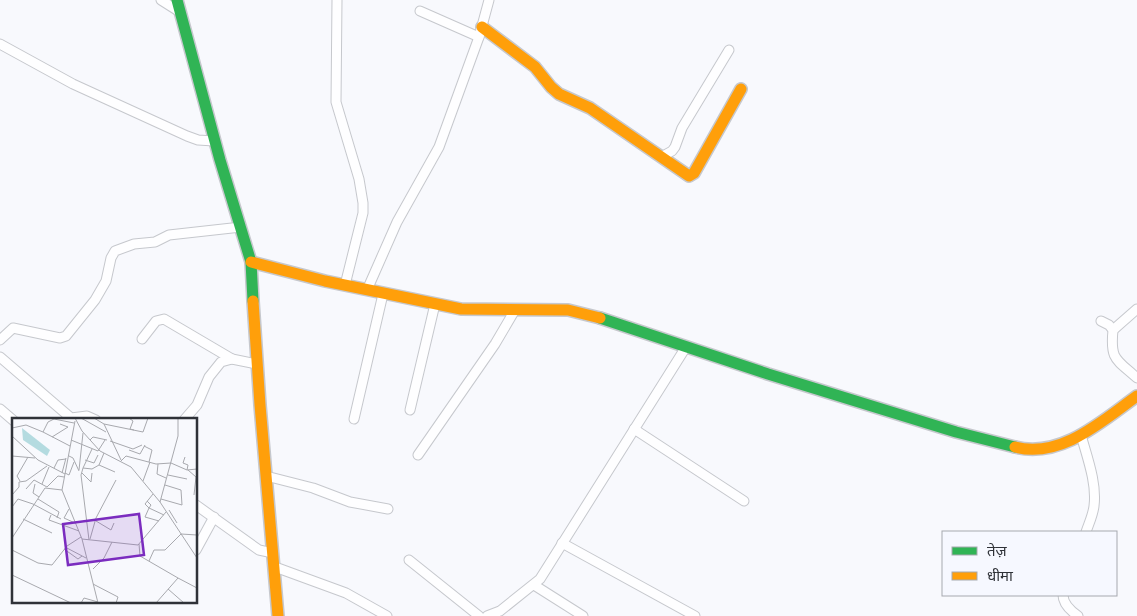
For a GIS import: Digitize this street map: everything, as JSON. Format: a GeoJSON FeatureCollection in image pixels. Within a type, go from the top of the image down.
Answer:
{"type":"FeatureCollection","features":[{"type":"Feature","properties":{"kind":"main road"},"geometry":{"type":"LineString","coordinates":[[177,0],[214,141],[251,262],[257,364],[278,616]]}},
{"type":"Feature","properties":{"kind":"main road"},"geometry":{"type":"LineString","coordinates":[[481,32],[535,67],[559,94],[590,108],[687,176],[692,176],[741,89]]}},
{"type":"Feature","properties":{"kind":"main road"},"geometry":{"type":"LineString","coordinates":[[251,262],[383,294],[461,308],[568,310],[607,320],[768,374],[1002,446],[1021,449],[1038,450],[1055,447],[1082,435],[1137,396]]}},
{"type":"Feature","properties":{"kind":"street"},"geometry":{"type":"LineString","coordinates":[[161,0],[180,12]]}},
{"type":"Feature","properties":{"kind":"street"},"geometry":{"type":"LineString","coordinates":[[337,0],[336,102],[359,179],[363,203],[363,213],[345,285]]}},
{"type":"Feature","properties":{"kind":"street"},"geometry":{"type":"LineString","coordinates":[[367,290],[397,222],[439,147],[481,32],[489,0]]}},
{"type":"Feature","properties":{"kind":"street"},"geometry":{"type":"LineString","coordinates":[[420,11],[481,32]]}},
{"type":"Feature","properties":{"kind":"street"},"geometry":{"type":"LineString","coordinates":[[0,44],[73,84],[187,136],[198,140],[214,141]]}},
{"type":"Feature","properties":{"kind":"street"},"geometry":{"type":"LineString","coordinates":[[661,157],[672,151],[675,147],[682,128],[728,50]]}},
{"type":"Feature","properties":{"kind":"street"},"geometry":{"type":"LineString","coordinates":[[0,340],[13,328],[60,338],[66,336],[95,300],[106,280],[111,258],[116,251],[134,244],[156,242],[169,235],[241,227]]}},
{"type":"Feature","properties":{"kind":"street"},"geometry":{"type":"LineString","coordinates":[[354,419],[383,294]]}},
{"type":"Feature","properties":{"kind":"street"},"geometry":{"type":"LineString","coordinates":[[410,410],[435,304]]}},
{"type":"Feature","properties":{"kind":"street"},"geometry":{"type":"LineString","coordinates":[[418,455],[495,344],[515,310]]}},
{"type":"Feature","properties":{"kind":"street"},"geometry":{"type":"LineString","coordinates":[[1137,310],[1113,330],[1111,346],[1113,354],[1137,378]]}},
{"type":"Feature","properties":{"kind":"street"},"geometry":{"type":"LineString","coordinates":[[142,339],[156,321],[164,319],[232,359],[257,364]]}},
{"type":"Feature","properties":{"kind":"street"},"geometry":{"type":"LineString","coordinates":[[1101,321],[1109,325],[1113,330]]}},
{"type":"Feature","properties":{"kind":"street"},"geometry":{"type":"LineString","coordinates":[[487,616],[500,611],[540,579],[686,347]]}},
{"type":"Feature","properties":{"kind":"street"},"geometry":{"type":"LineString","coordinates":[[0,357],[71,418]]}},
{"type":"Feature","properties":{"kind":"street"},"geometry":{"type":"LineString","coordinates":[[186,418],[197,405],[210,377],[217,367],[222,362],[232,359]]}},
{"type":"Feature","properties":{"kind":"street"},"geometry":{"type":"LineString","coordinates":[[0,409],[12,419]]}},
{"type":"Feature","properties":{"kind":"street"},"geometry":{"type":"LineString","coordinates":[[634,429],[744,501]]}},
{"type":"Feature","properties":{"kind":"street"},"geometry":{"type":"LineString","coordinates":[[1082,435],[1094,486],[1092,516],[1086,531]]}},
{"type":"Feature","properties":{"kind":"street"},"geometry":{"type":"LineString","coordinates":[[266,476],[313,488],[350,502],[388,509]]}},
{"type":"Feature","properties":{"kind":"street"},"geometry":{"type":"LineString","coordinates":[[198,506],[259,550],[273,553]]}},
{"type":"Feature","properties":{"kind":"street"},"geometry":{"type":"LineString","coordinates":[[198,546],[214,517]]}},
{"type":"Feature","properties":{"kind":"street"},"geometry":{"type":"LineString","coordinates":[[562,543],[696,616]]}},
{"type":"Feature","properties":{"kind":"street"},"geometry":{"type":"LineString","coordinates":[[409,560],[480,616]]}},
{"type":"Feature","properties":{"kind":"street"},"geometry":{"type":"LineString","coordinates":[[275,567],[346,593],[387,616]]}},
{"type":"Feature","properties":{"kind":"street"},"geometry":{"type":"LineString","coordinates":[[534,585],[583,616]]}},
{"type":"Feature","properties":{"kind":"street"},"geometry":{"type":"LineString","coordinates":[[1063,596],[1066,604],[1078,616]]}},
{"type":"Feature","properties":{"kind":"traffic: fast"},"geometry":{"type":"LineString","coordinates":[[177,0],[220,160],[251,262],[253,301]]}},
{"type":"Feature","properties":{"kind":"traffic: fast"},"geometry":{"type":"LineString","coordinates":[[600,318],[768,374],[956,432],[1015,447]]}},
{"type":"Feature","properties":{"kind":"traffic: slow"},"geometry":{"type":"LineString","coordinates":[[482,27],[535,67],[559,94],[590,108],[689,176],[694,173],[741,89]]}},
{"type":"Feature","properties":{"kind":"traffic: slow"},"geometry":{"type":"LineString","coordinates":[[251,262],[325,281],[461,309],[568,310],[600,318]]}},
{"type":"Feature","properties":{"kind":"traffic: slow"},"geometry":{"type":"LineString","coordinates":[[253,301],[278,616]]}},
{"type":"Feature","properties":{"kind":"traffic: slow"},"geometry":{"type":"LineString","coordinates":[[1015,447],[1049,448],[1065,443],[1095,426],[1137,396]]}}]}
